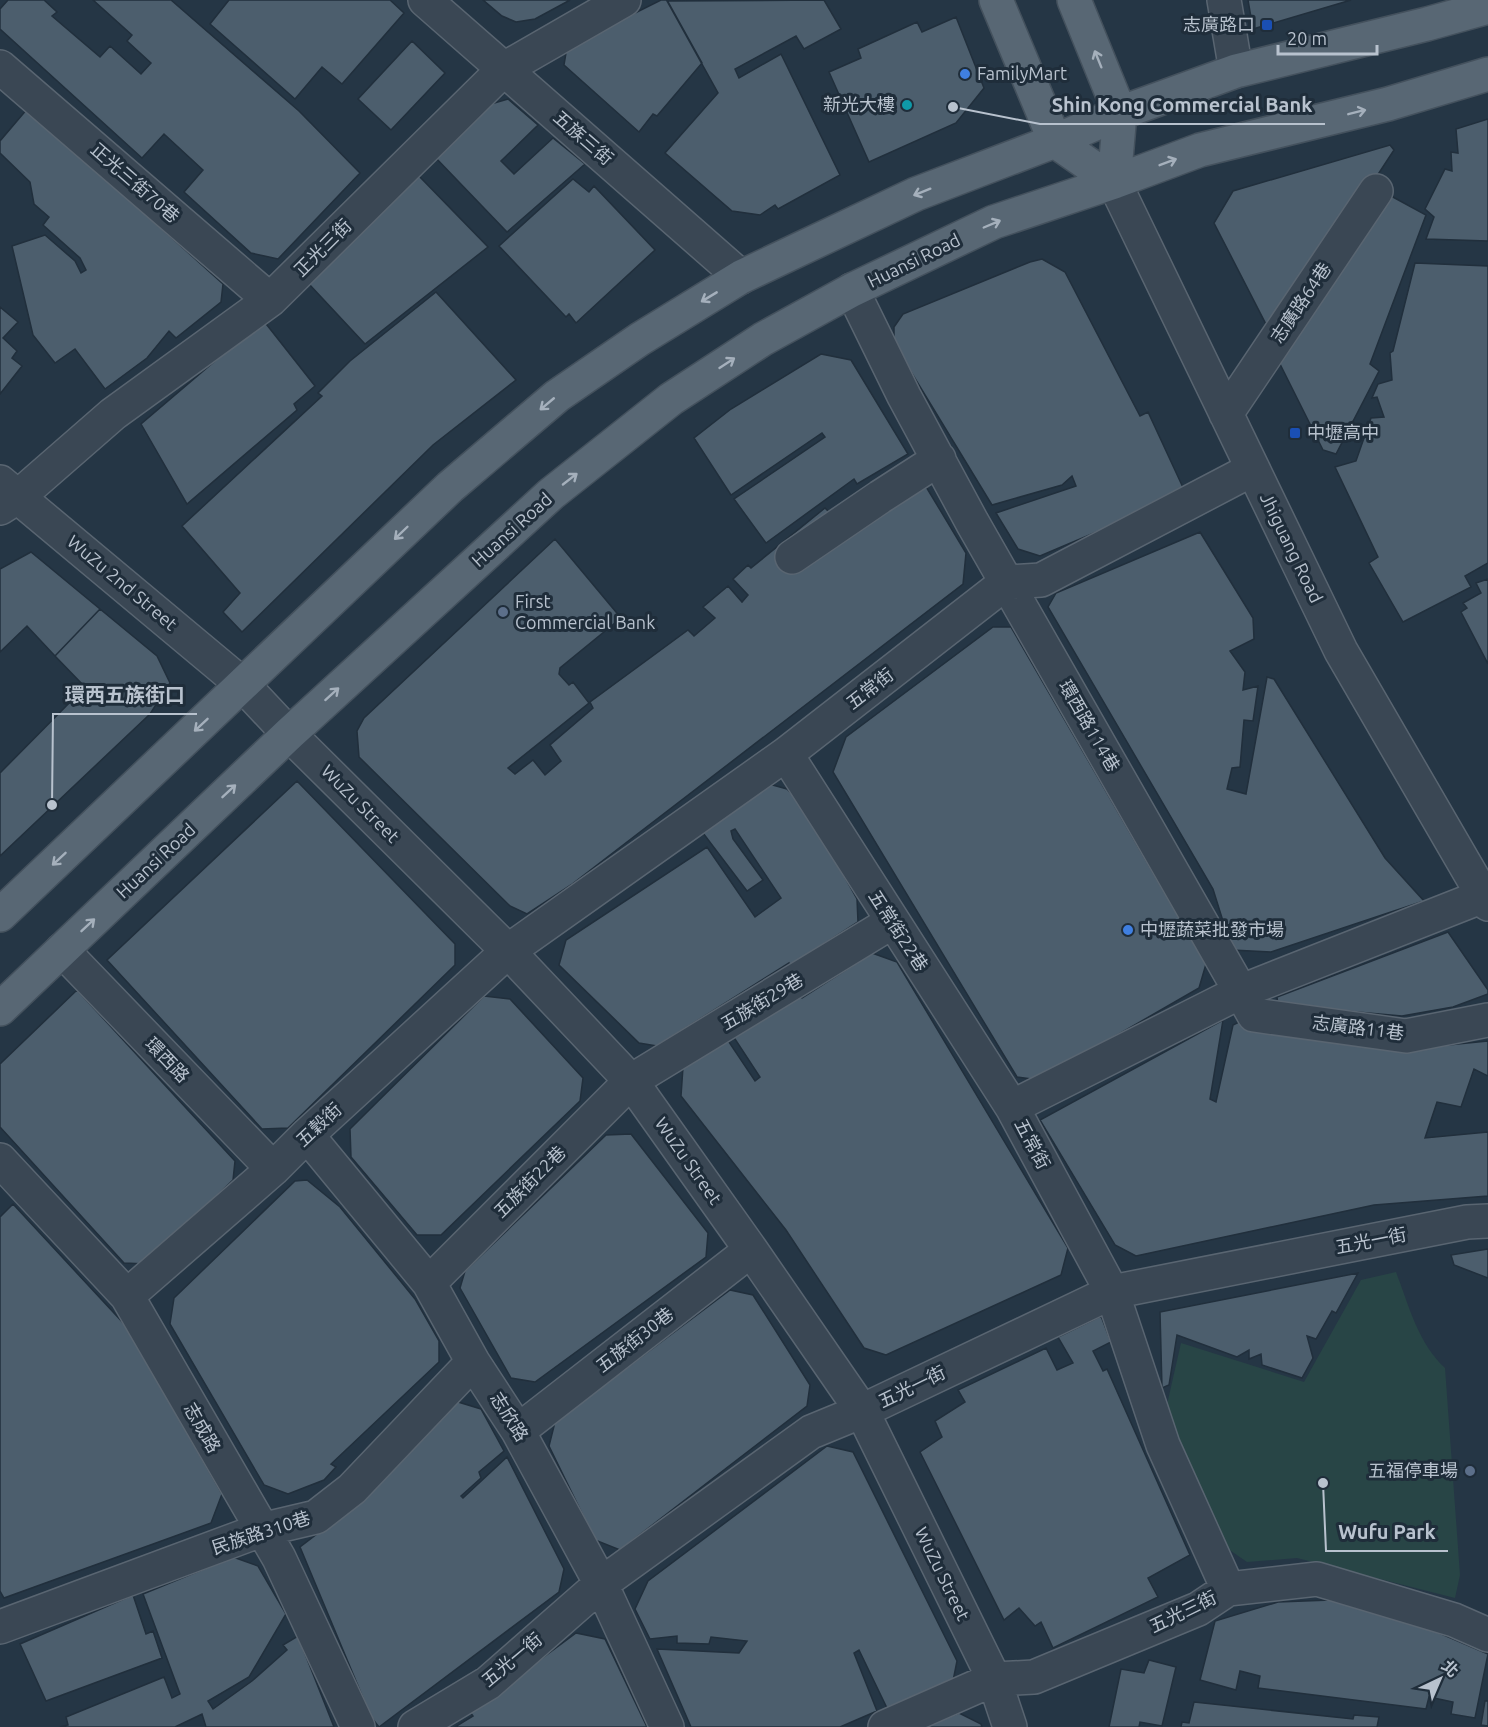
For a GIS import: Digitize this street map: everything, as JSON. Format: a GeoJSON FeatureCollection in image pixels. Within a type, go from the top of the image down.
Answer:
{"type":"FeatureCollection","features":[{"type":"Feature","properties":{"kind":"main road"},"geometry":{"type":"LineString","coordinates":[[996,0],[1055,141]]}},
{"type":"Feature","properties":{"kind":"main road"},"geometry":{"type":"LineString","coordinates":[[1074,0],[1120,113],[1114,182]]}},
{"type":"Feature","properties":{"kind":"main road"},"geometry":{"type":"LineString","coordinates":[[0,915],[450,487],[557,396],[640,339],[741,277],[916,194],[1055,141],[1120,113],[1236,71],[1488,7]]}},
{"type":"Feature","properties":{"kind":"main road","name":"Huansi Road"},"geometry":{"type":"LineString","coordinates":[[0,1009],[289,734],[551,494],[671,399],[764,339],[852,290],[994,222],[1114,182],[1200,150],[1388,104],[1488,74]]}},
{"type":"Feature","properties":{"kind":"main road","name":"Jhiguang Road"},"geometry":{"type":"LineString","coordinates":[[1055,141],[1114,182]]}},
{"type":"Feature","properties":{"kind":"street","name":"五族三街"},"geometry":{"type":"LineString","coordinates":[[425,0],[741,277]]}},
{"type":"Feature","properties":{"kind":"street","name":"正光三街"},"geometry":{"type":"LineString","coordinates":[[6,495],[270,300],[504,69],[624,0]]}},
{"type":"Feature","properties":{"kind":"street"},"geometry":{"type":"LineString","coordinates":[[1224,0],[1236,71]]}},
{"type":"Feature","properties":{"kind":"street","name":"正光三街70巷"},"geometry":{"type":"LineString","coordinates":[[0,67],[270,300]]}},
{"type":"Feature","properties":{"kind":"street","name":"Jhiguang Road"},"geometry":{"type":"LineString","coordinates":[[1114,182],[1341,651],[1486,900]]}},
{"type":"Feature","properties":{"kind":"street","name":"志廣路64巷"},"geometry":{"type":"LineString","coordinates":[[1226,414],[1376,191]]}},
{"type":"Feature","properties":{"kind":"street","name":"環西路114巷"},"geometry":{"type":"LineString","coordinates":[[852,290],[904,396],[1006,582],[1242,991]]}},
{"type":"Feature","properties":{"kind":"street"},"geometry":{"type":"LineString","coordinates":[[792,557],[939,459]]}},
{"type":"Feature","properties":{"kind":"street"},"geometry":{"type":"LineString","coordinates":[[1006,582],[1041,580],[1253,469]]}},
{"type":"Feature","properties":{"kind":"street","name":"WuZu 2nd Street"},"geometry":{"type":"LineString","coordinates":[[6,495],[243,685]]}},
{"type":"Feature","properties":{"kind":"street","name":"五常街"},"geometry":{"type":"LineString","coordinates":[[508,951],[786,754],[1006,582]]}},
{"type":"Feature","properties":{"kind":"street","name":"WuZu Street"},"geometry":{"type":"LineString","coordinates":[[243,685],[289,734],[508,951],[632,1081],[862,1411],[994,1679],[1010,1727]]}},
{"type":"Feature","properties":{"kind":"street","name":"五常街22巷"},"geometry":{"type":"LineString","coordinates":[[786,754],[1012,1107]]}},
{"type":"Feature","properties":{"kind":"street","name":"五常街"},"geometry":{"type":"LineString","coordinates":[[1228,1589],[1163,1445],[1112,1292],[1012,1107],[1242,991],[1486,900]]}},
{"type":"Feature","properties":{"kind":"street","name":"五族街29巷"},"geometry":{"type":"LineString","coordinates":[[632,1081],[892,922]]}},
{"type":"Feature","properties":{"kind":"street","name":"環西路"},"geometry":{"type":"LineString","coordinates":[[62,950],[273,1169]]}},
{"type":"Feature","properties":{"kind":"street","name":"五穀街"},"geometry":{"type":"LineString","coordinates":[[127,1296],[273,1169],[307,1135],[508,951]]}},
{"type":"Feature","properties":{"kind":"street","name":"志廣路11巷"},"geometry":{"type":"LineString","coordinates":[[1242,991],[1254,1015],[1406,1036],[1488,1020]]}},
{"type":"Feature","properties":{"kind":"street","name":"五族街22巷"},"geometry":{"type":"LineString","coordinates":[[429,1282],[632,1081]]}},
{"type":"Feature","properties":{"kind":"street","name":"志欣路"},"geometry":{"type":"LineString","coordinates":[[307,1135],[429,1282],[473,1362],[518,1431],[601,1584],[667,1727]]}},
{"type":"Feature","properties":{"kind":"street","name":"志成路"},"geometry":{"type":"LineString","coordinates":[[0,1160],[127,1296],[279,1558],[358,1727]]}},
{"type":"Feature","properties":{"kind":"street","name":"五光一街"},"geometry":{"type":"LineString","coordinates":[[415,1727],[488,1683],[601,1584],[811,1432],[862,1411],[1112,1292],[1467,1222],[1488,1221]]}},
{"type":"Feature","properties":{"kind":"street","name":"五族街30巷"},"geometry":{"type":"LineString","coordinates":[[518,1431],[751,1250]]}},
{"type":"Feature","properties":{"kind":"street","name":"民族路310巷"},"geometry":{"type":"LineString","coordinates":[[0,1627],[261,1530],[316,1517],[352,1489],[473,1362]]}},
{"type":"Feature","properties":{"kind":"street","name":"五光三街"},"geometry":{"type":"LineString","coordinates":[[885,1727],[994,1679],[1034,1677],[1198,1608],[1228,1589],[1317,1579],[1454,1620],[1488,1635]]}},
{"type":"Feature","properties":{"kind":"green space"},"geometry":{"type":"Polygon","coordinates":[[[1396,1272],[1421,1336],[1445,1368],[1460,1575],[1455,1598],[1297,1558],[1247,1562],[1221,1544],[1163,1422],[1181,1343],[1304,1382],[1361,1280],[1396,1272]]]}},
{"type":"Feature","properties":{"kind":"building"},"geometry":{"type":"Polygon","coordinates":[[[8,0],[44,0],[57,12],[52,16],[100,57],[110,46],[141,74],[151,63],[127,41],[132,35],[93,0],[171,0],[299,111],[360,173],[278,259],[251,253],[184,192],[203,170],[164,134],[142,158],[0,29],[0,9],[8,0]]]}},
{"type":"Feature","properties":{"kind":"building"},"geometry":{"type":"Polygon","coordinates":[[[229,0],[390,0],[404,13],[342,84],[322,67],[295,99],[210,24],[229,0]]]}},
{"type":"Feature","properties":{"kind":"building"},"geometry":{"type":"Polygon","coordinates":[[[483,0],[570,0],[535,19],[516,22],[502,16],[483,0]]]}},
{"type":"Feature","properties":{"kind":"building"},"geometry":{"type":"Polygon","coordinates":[[[661,0],[667,0],[702,63],[657,116],[653,114],[639,132],[564,65],[567,47],[661,0]]]}},
{"type":"Feature","properties":{"kind":"building"},"geometry":{"type":"Polygon","coordinates":[[[824,0],[841,29],[804,49],[796,36],[735,69],[739,78],[781,54],[840,175],[778,209],[775,205],[760,215],[732,211],[665,153],[718,93],[667,1],[824,0]]]}},
{"type":"Feature","properties":{"kind":"building"},"geometry":{"type":"Polygon","coordinates":[[[1248,0],[1351,0],[1253,29],[1248,0]]]}},
{"type":"Feature","properties":{"kind":"building","name":"新光大樓"},"geometry":{"type":"Polygon","coordinates":[[[956,17],[984,88],[956,123],[869,162],[829,72],[861,58],[858,49],[917,22],[922,32],[956,17]]]}},
{"type":"Feature","properties":{"kind":"building"},"geometry":{"type":"Polygon","coordinates":[[[412,41],[445,73],[391,130],[358,99],[412,41]]]}},
{"type":"Feature","properties":{"kind":"building"},"geometry":{"type":"Polygon","coordinates":[[[508,99],[538,125],[501,161],[514,174],[553,138],[585,164],[507,232],[434,156],[484,106],[508,99]]]}},
{"type":"Feature","properties":{"kind":"building"},"geometry":{"type":"Polygon","coordinates":[[[28,108],[223,284],[221,302],[176,338],[169,331],[147,358],[105,389],[75,349],[55,363],[33,335],[12,246],[45,235],[75,261],[81,273],[86,270],[80,258],[43,225],[49,217],[34,204],[30,182],[0,153],[0,141],[28,108]]]}},
{"type":"Feature","properties":{"kind":"building"},"geometry":{"type":"Polygon","coordinates":[[[1488,119],[1488,241],[1426,239],[1434,217],[1425,209],[1445,169],[1452,171],[1451,152],[1458,153],[1456,129],[1488,119]]]}},
{"type":"Feature","properties":{"kind":"building"},"geometry":{"type":"Polygon","coordinates":[[[1390,145],[1394,150],[1272,336],[1214,223],[1233,191],[1390,145]]]}},
{"type":"Feature","properties":{"kind":"building"},"geometry":{"type":"Polygon","coordinates":[[[417,174],[488,247],[365,344],[309,284],[417,174]]]}},
{"type":"Feature","properties":{"kind":"building"},"geometry":{"type":"Polygon","coordinates":[[[573,179],[589,192],[594,186],[655,250],[576,323],[569,314],[566,317],[499,246],[573,179]]]}},
{"type":"Feature","properties":{"kind":"building"},"geometry":{"type":"Polygon","coordinates":[[[1391,196],[1426,215],[1370,364],[1379,371],[1336,454],[1323,450],[1277,358],[1391,196]]]}},
{"type":"Feature","properties":{"kind":"building"},"geometry":{"type":"Polygon","coordinates":[[[1042,259],[1065,272],[1140,416],[1148,412],[1186,494],[1040,556],[1018,549],[996,513],[1076,486],[1072,476],[1062,485],[992,505],[894,344],[894,327],[903,314],[1042,259]]]}},
{"type":"Feature","properties":{"kind":"building"},"geometry":{"type":"Polygon","coordinates":[[[1415,263],[1488,266],[1488,563],[1465,576],[1471,587],[1403,622],[1369,563],[1378,557],[1335,467],[1356,461],[1371,418],[1384,417],[1377,397],[1372,398],[1378,384],[1392,380],[1390,353],[1393,351],[1415,263]]]}},
{"type":"Feature","properties":{"kind":"building"},"geometry":{"type":"Polygon","coordinates":[[[436,292],[516,380],[433,445],[242,632],[223,612],[240,593],[182,526],[322,396],[318,393],[350,361],[436,292]]]}},
{"type":"Feature","properties":{"kind":"building"},"geometry":{"type":"Polygon","coordinates":[[[0,307],[18,322],[3,338],[17,351],[12,358],[22,366],[0,394],[0,307]]]}},
{"type":"Feature","properties":{"kind":"building"},"geometry":{"type":"Polygon","coordinates":[[[263,320],[315,386],[294,404],[297,410],[187,504],[141,424],[263,320]]]}},
{"type":"Feature","properties":{"kind":"building"},"geometry":{"type":"Polygon","coordinates":[[[821,354],[851,360],[908,454],[857,484],[854,479],[766,543],[734,499],[825,437],[822,433],[731,495],[694,438],[731,409],[821,354]]]}},
{"type":"Feature","properties":{"kind":"building"},"geometry":{"type":"Polygon","coordinates":[[[925,485],[966,553],[963,584],[571,885],[527,914],[510,906],[359,757],[357,731],[364,718],[555,539],[621,618],[560,668],[559,674],[569,685],[573,682],[589,703],[508,768],[515,774],[533,760],[545,775],[561,761],[550,745],[593,708],[590,702],[688,630],[694,636],[715,618],[703,607],[728,586],[742,602],[748,595],[733,579],[748,565],[751,568],[825,508],[834,517],[925,485]]]}},
{"type":"Feature","properties":{"kind":"building"},"geometry":{"type":"Polygon","coordinates":[[[1200,532],[1253,618],[1254,639],[1230,651],[1245,672],[1243,690],[1258,686],[1253,721],[1244,720],[1240,767],[1232,768],[1227,789],[1246,794],[1267,677],[1274,679],[1385,858],[1424,901],[1271,952],[1232,950],[1213,889],[1048,607],[1056,593],[1200,532]]]}},
{"type":"Feature","properties":{"kind":"building"},"geometry":{"type":"Polygon","coordinates":[[[31,552],[100,609],[55,656],[27,626],[0,652],[0,569],[31,552]]]}},
{"type":"Feature","properties":{"kind":"building"},"geometry":{"type":"Polygon","coordinates":[[[1488,579],[1488,664],[1461,612],[1467,608],[1463,603],[1481,593],[1476,583],[1488,579]]]}},
{"type":"Feature","properties":{"kind":"building"},"geometry":{"type":"Polygon","coordinates":[[[100,609],[157,656],[170,683],[150,714],[0,856],[0,773],[85,687],[55,656],[100,609]]]}},
{"type":"Feature","properties":{"kind":"building"},"geometry":{"type":"Polygon","coordinates":[[[993,627],[1011,627],[1206,964],[1199,988],[1039,1080],[1017,1077],[833,772],[846,737],[993,627]]]}},
{"type":"Feature","properties":{"kind":"building"},"geometry":{"type":"Polygon","coordinates":[[[297,781],[455,944],[455,965],[288,1128],[262,1129],[107,960],[297,781]]]}},
{"type":"Feature","properties":{"kind":"building"},"geometry":{"type":"Polygon","coordinates":[[[769,784],[787,789],[806,808],[857,899],[858,922],[657,1046],[639,1043],[559,965],[566,940],[707,847],[755,917],[781,898],[735,829],[731,831],[733,839],[763,880],[747,891],[703,833],[769,784]]]}},
{"type":"Feature","properties":{"kind":"building"},"geometry":{"type":"Polygon","coordinates":[[[1448,932],[1488,990],[1488,994],[1453,1007],[1402,1016],[1278,1005],[1277,997],[1448,932]]]}},
{"type":"Feature","properties":{"kind":"building"},"geometry":{"type":"Polygon","coordinates":[[[872,953],[897,962],[1068,1248],[1061,1275],[886,1355],[864,1348],[786,1230],[681,1096],[683,1067],[727,1039],[755,1081],[760,1077],[733,1036],[799,994],[802,998],[872,953]]]}},
{"type":"Feature","properties":{"kind":"building"},"geometry":{"type":"Polygon","coordinates":[[[77,990],[235,1161],[233,1180],[147,1264],[124,1263],[0,1127],[0,1064],[77,990]]]}},
{"type":"Feature","properties":{"kind":"building"},"geometry":{"type":"Polygon","coordinates":[[[484,996],[510,999],[583,1078],[580,1101],[441,1235],[417,1235],[351,1157],[350,1129],[484,996]]]}},
{"type":"Feature","properties":{"kind":"building"},"geometry":{"type":"Polygon","coordinates":[[[1223,1020],[1210,1099],[1216,1102],[1233,1025],[1239,1022],[1398,1050],[1488,1041],[1488,1076],[1474,1069],[1461,1107],[1437,1102],[1425,1138],[1488,1132],[1488,1196],[1374,1205],[1136,1256],[1115,1245],[1040,1120],[1223,1020]]]}},
{"type":"Feature","properties":{"kind":"building"},"geometry":{"type":"Polygon","coordinates":[[[631,1134],[708,1233],[706,1257],[535,1382],[511,1378],[460,1288],[465,1271],[606,1135],[631,1134]]]}},
{"type":"Feature","properties":{"kind":"building"},"geometry":{"type":"Polygon","coordinates":[[[307,1180],[340,1207],[415,1299],[439,1341],[439,1362],[331,1464],[336,1467],[324,1480],[288,1494],[264,1485],[170,1324],[174,1298],[295,1181],[307,1180]]]}},
{"type":"Feature","properties":{"kind":"building"},"geometry":{"type":"Polygon","coordinates":[[[13,1204],[126,1326],[222,1494],[211,1523],[4,1598],[0,1591],[0,1217],[13,1204]]]}},
{"type":"Feature","properties":{"kind":"building"},"geometry":{"type":"Polygon","coordinates":[[[1488,1249],[1488,1278],[1454,1265],[1451,1255],[1488,1249]]]}},
{"type":"Feature","properties":{"kind":"building"},"geometry":{"type":"Polygon","coordinates":[[[1358,1273],[1336,1313],[1332,1311],[1316,1339],[1307,1336],[1313,1358],[1302,1378],[1262,1365],[1261,1354],[1249,1359],[1249,1350],[1237,1357],[1177,1335],[1169,1385],[1162,1388],[1160,1312],[1358,1273]]]}},
{"type":"Feature","properties":{"kind":"building"},"geometry":{"type":"Polygon","coordinates":[[[730,1290],[753,1295],[810,1385],[807,1406],[620,1550],[595,1540],[549,1446],[555,1422],[730,1290]]]}},
{"type":"Feature","properties":{"kind":"building"},"geometry":{"type":"Polygon","coordinates":[[[1101,1316],[1111,1342],[1093,1351],[1103,1371],[1107,1369],[1190,1555],[1148,1578],[1158,1597],[1053,1648],[1041,1622],[1035,1626],[1019,1608],[1004,1620],[920,1452],[942,1437],[935,1421],[965,1402],[958,1390],[1046,1348],[1057,1370],[1073,1363],[1058,1337],[1101,1316]]]}},
{"type":"Feature","properties":{"kind":"building"},"geometry":{"type":"Polygon","coordinates":[[[458,1402],[481,1409],[504,1451],[479,1472],[481,1478],[461,1496],[463,1498],[507,1457],[564,1569],[559,1592],[379,1727],[371,1717],[300,1547],[334,1521],[458,1402]]]}},
{"type":"Feature","properties":{"kind":"building"},"geometry":{"type":"Polygon","coordinates":[[[827,1446],[853,1452],[957,1661],[953,1681],[887,1708],[859,1650],[854,1653],[877,1711],[840,1727],[691,1727],[657,1649],[739,1653],[747,1641],[711,1637],[709,1644],[677,1643],[677,1636],[650,1639],[635,1609],[648,1581],[827,1446]]]}},
{"type":"Feature","properties":{"kind":"building"},"geometry":{"type":"Polygon","coordinates":[[[233,1557],[258,1566],[286,1614],[249,1677],[208,1701],[213,1709],[252,1681],[287,1650],[283,1645],[298,1636],[334,1727],[206,1727],[202,1714],[175,1727],[60,1727],[68,1725],[66,1717],[164,1677],[172,1698],[180,1694],[143,1594],[233,1557]]]}},
{"type":"Feature","properties":{"kind":"building"},"geometry":{"type":"Polygon","coordinates":[[[133,1595],[146,1634],[153,1631],[162,1658],[46,1701],[20,1644],[133,1595]]]}},
{"type":"Feature","properties":{"kind":"building"},"geometry":{"type":"Polygon","coordinates":[[[1331,1600],[1409,1620],[1488,1654],[1475,1718],[1451,1714],[1453,1702],[1429,1697],[1426,1709],[1258,1688],[1260,1676],[1240,1671],[1236,1690],[1200,1680],[1215,1621],[1278,1602],[1331,1600]]]}},
{"type":"Feature","properties":{"kind":"building"},"geometry":{"type":"Polygon","coordinates":[[[576,1633],[605,1639],[647,1727],[455,1727],[473,1716],[470,1712],[576,1633]]]}},
{"type":"Feature","properties":{"kind":"building"},"geometry":{"type":"Polygon","coordinates":[[[1149,1660],[1176,1667],[1162,1726],[1140,1722],[1139,1727],[1109,1727],[1121,1669],[1144,1673],[1149,1660]]]}},
{"type":"Feature","properties":{"kind":"building"},"geometry":{"type":"Polygon","coordinates":[[[1485,1701],[1488,1701],[1488,1726],[1481,1725],[1485,1701]]]}},
{"type":"Feature","properties":{"kind":"building"},"geometry":{"type":"Polygon","coordinates":[[[1194,1702],[1353,1719],[1354,1715],[1379,1717],[1377,1727],[1181,1727],[1182,1722],[1189,1723],[1194,1702]]]}},
{"type":"Feature","properties":{"kind":"building"},"geometry":{"type":"Polygon","coordinates":[[[959,1713],[981,1724],[982,1727],[924,1727],[959,1713]]]}},
{"type":"Feature","properties":{"kind":"place","name":"志廣路口"},"geometry":{"type":"Point","coordinates":[1267,25]}},
{"type":"Feature","properties":{"kind":"place","name":"FamilyMart"},"geometry":{"type":"Point","coordinates":[965,74]}},
{"type":"Feature","properties":{"kind":"place","name":"新光大樓"},"geometry":{"type":"Point","coordinates":[907,105]}},
{"type":"Feature","properties":{"kind":"place","name":"Shin Kong Commercial Bank"},"geometry":{"type":"Point","coordinates":[953,107]}},
{"type":"Feature","properties":{"kind":"place","name":"中壢高中"},"geometry":{"type":"Point","coordinates":[1295,433]}},
{"type":"Feature","properties":{"kind":"place","name":"First Commercial Bank"},"geometry":{"type":"Point","coordinates":[503,612]}},
{"type":"Feature","properties":{"kind":"place","name":"環西五族街口"},"geometry":{"type":"Point","coordinates":[52,805]}},
{"type":"Feature","properties":{"kind":"place","name":"中壢蔬菜批發市場"},"geometry":{"type":"Point","coordinates":[1128,930]}},
{"type":"Feature","properties":{"kind":"place","name":"五福停車場"},"geometry":{"type":"Point","coordinates":[1470,1471]}},
{"type":"Feature","properties":{"kind":"place","name":"Wufu Park"},"geometry":{"type":"Point","coordinates":[1323,1483]}}]}
